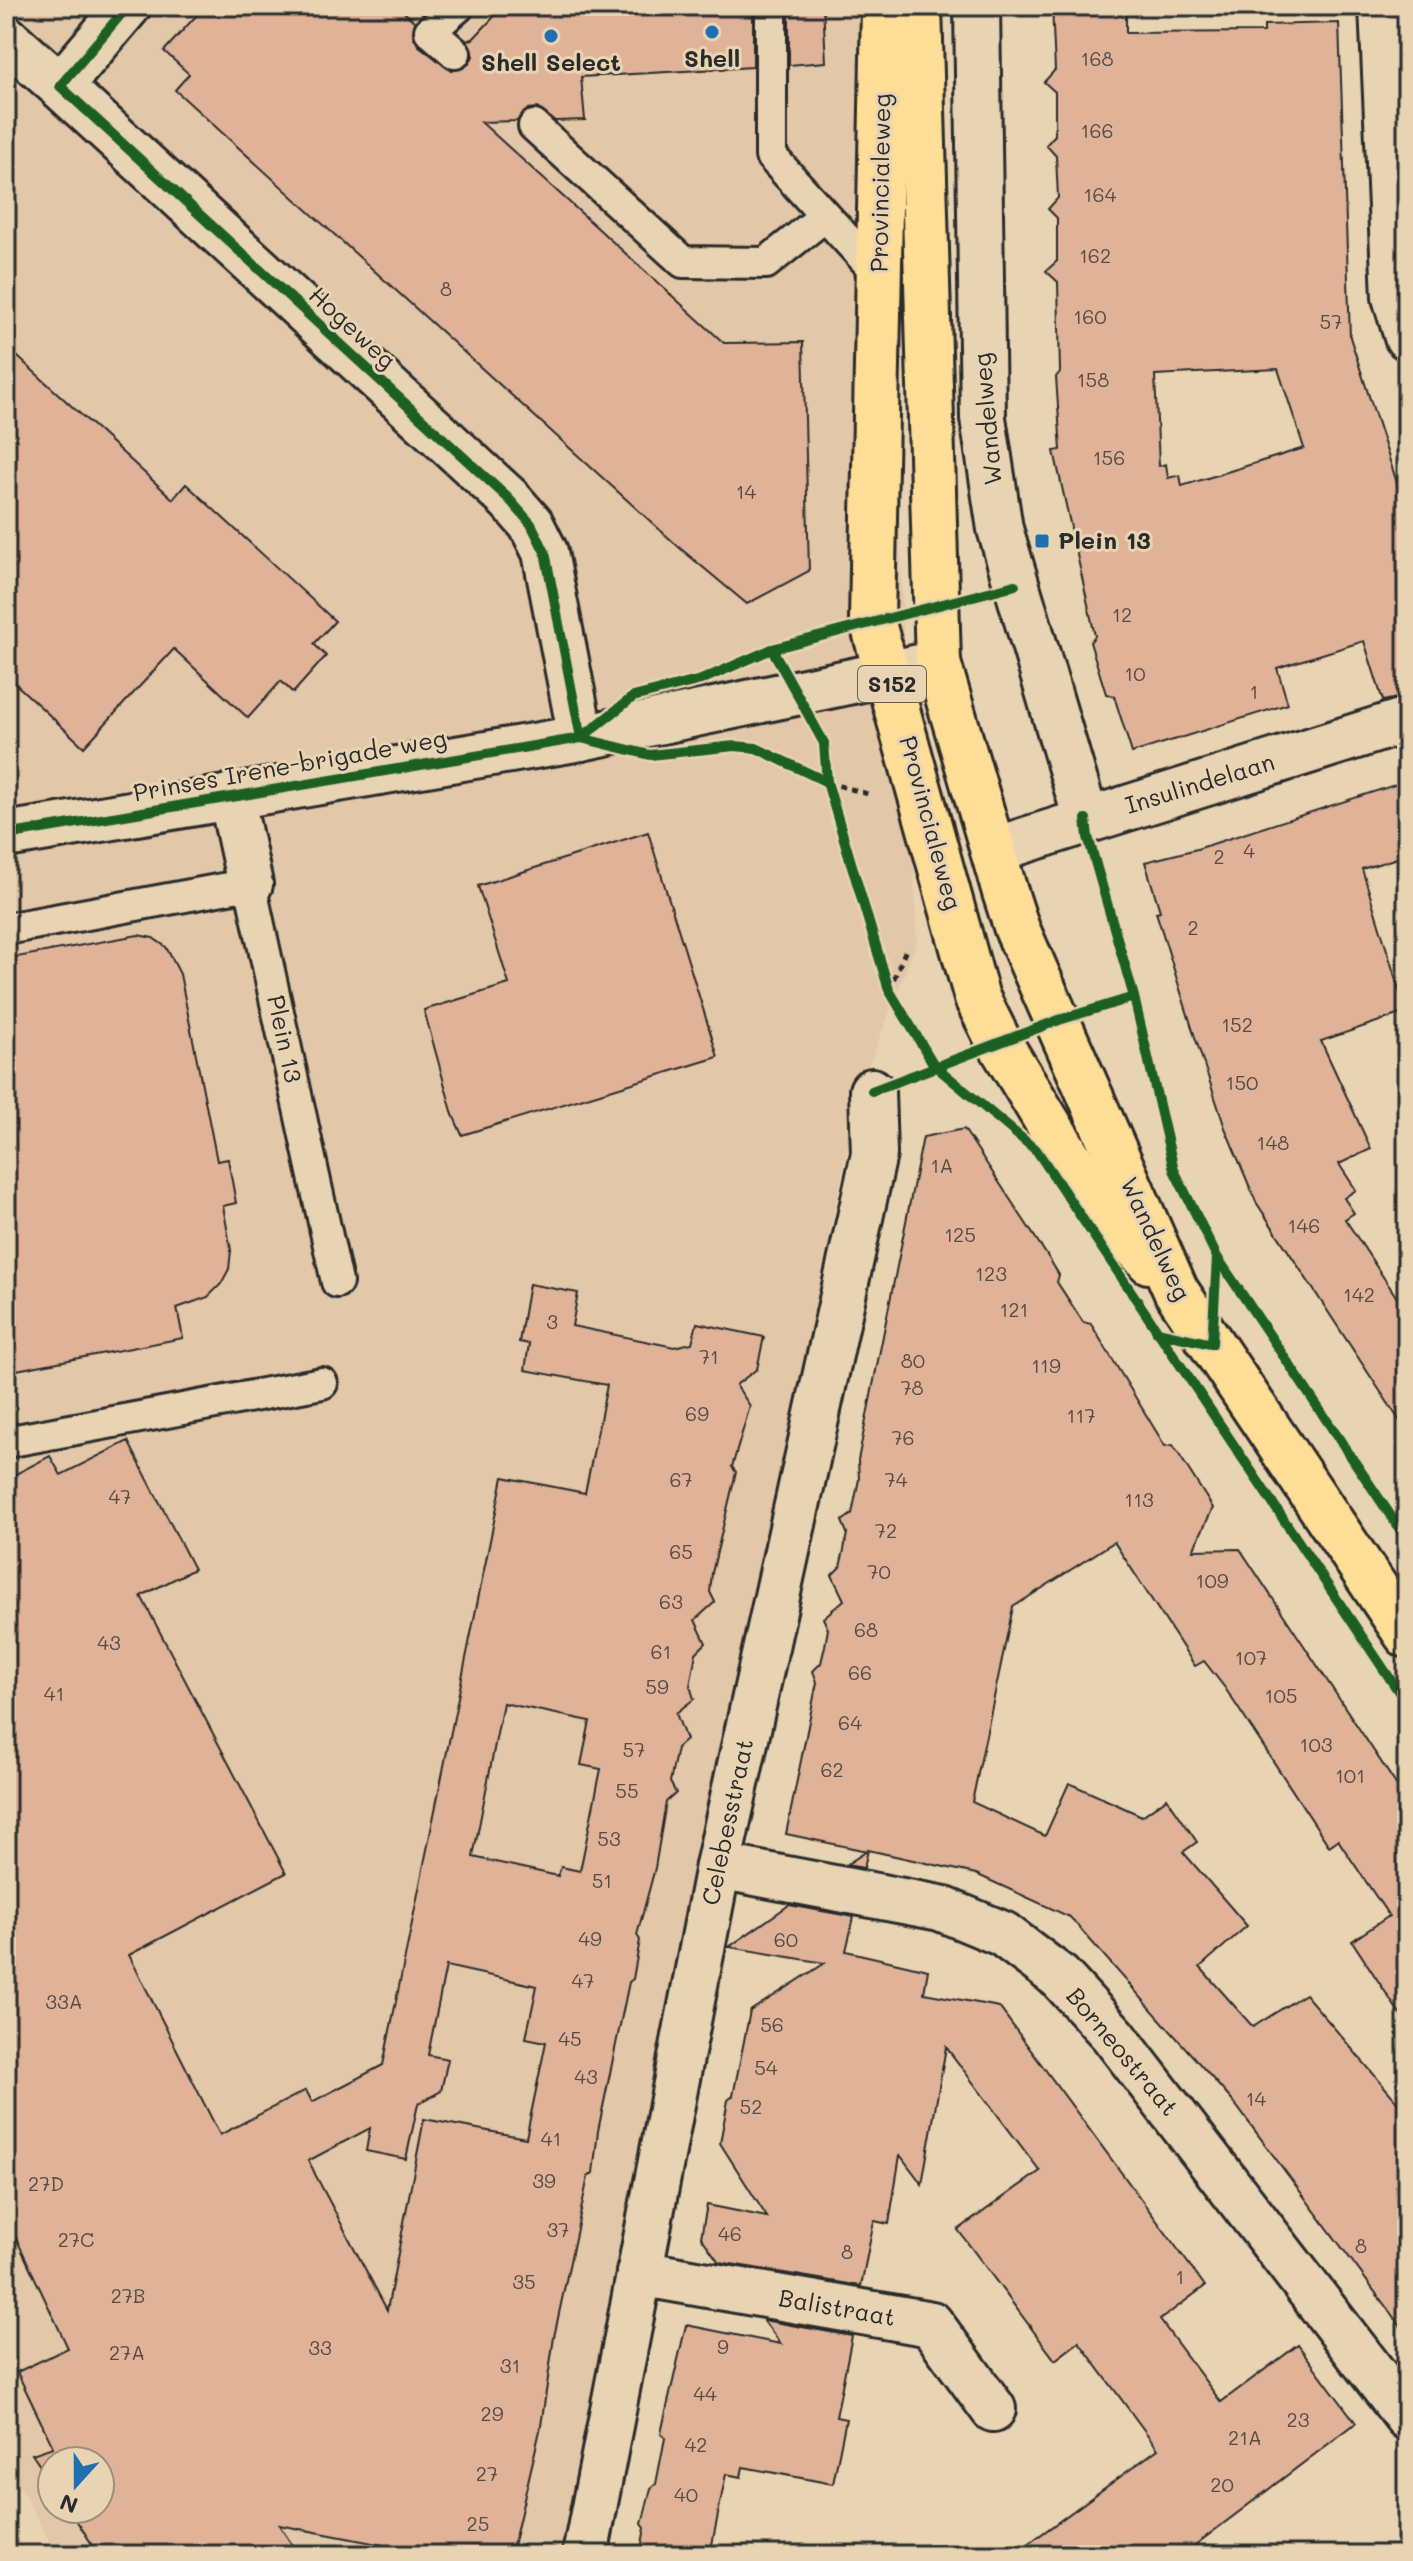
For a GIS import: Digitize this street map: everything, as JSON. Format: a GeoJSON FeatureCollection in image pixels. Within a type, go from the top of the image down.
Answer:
{"type":"FeatureCollection","features":[{"type":"Feature","properties":{"kind":"main road","name":"Provincialeweg"},"geometry":{"type":"LineString","coordinates":[[884,6],[872,620],[890,674],[977,998],[999,1042],[1097,1204],[1176,1291]]}},
{"type":"Feature","properties":{"kind":"main road","name":"Provincialeweg"},"geometry":{"type":"LineString","coordinates":[[919,6],[938,663],[994,850]]}},
{"type":"Feature","properties":{"kind":"main road","name":"Wandelweg"},"geometry":{"type":"LineString","coordinates":[[994,850],[1017,929],[1176,1291],[1407,1635]]}},
{"type":"Feature","properties":{"kind":"street"},"geometry":{"type":"LineString","coordinates":[[60,86],[128,6]]}},
{"type":"Feature","properties":{"kind":"street","name":"Wandelweg"},"geometry":{"type":"LineString","coordinates":[[977,6],[983,418],[1000,529],[1086,819]]}},
{"type":"Feature","properties":{"kind":"street"},"geometry":{"type":"LineString","coordinates":[[1382,6],[1395,297],[1407,337]]}},
{"type":"Feature","properties":{"kind":"street","name":"Hogeweg"},"geometry":{"type":"LineString","coordinates":[[6,38],[498,488],[531,524],[545,552],[581,738]]}},
{"type":"Feature","properties":{"kind":"street","name":"Prinses Irene-brigade weg"},"geometry":{"type":"LineString","coordinates":[[6,835],[581,738],[938,663]]}},
{"type":"Feature","properties":{"kind":"street","name":"Insulindelaan"},"geometry":{"type":"LineString","coordinates":[[994,850],[1407,720]]}},
{"type":"Feature","properties":{"kind":"street","name":"Plein 13"},"geometry":{"type":"LineString","coordinates":[[231,796],[250,884]]}},
{"type":"Feature","properties":{"kind":"street","name":"Celebesstraat"},"geometry":{"type":"LineString","coordinates":[[585,2555],[718,1866],[874,1154],[872,1091]]}},
{"type":"Feature","properties":{"kind":"street","name":"Borneostraat"},"geometry":{"type":"LineString","coordinates":[[718,1866],[940,1908],[1003,1934],[1060,1977],[1113,2035],[1407,2417]]}},
{"type":"Feature","properties":{"kind":"street","name":"Balistraat"},"geometry":{"type":"LineString","coordinates":[[639,2273],[931,2324],[993,2409]]}},
{"type":"Feature","properties":{"kind":"lane"},"geometry":{"type":"LineString","coordinates":[[455,53],[430,31],[459,6]]}},
{"type":"Feature","properties":{"kind":"lane"},"geometry":{"type":"LineString","coordinates":[[771,6],[771,156],[880,276]]}},
{"type":"Feature","properties":{"kind":"lane"},"geometry":{"type":"LineString","coordinates":[[534,126],[683,262],[766,263],[825,216]]}},
{"type":"Feature","properties":{"kind":"lane"},"geometry":{"type":"LineString","coordinates":[[6,929],[250,884]]}},
{"type":"Feature","properties":{"kind":"lane","name":"Plein 13"},"geometry":{"type":"LineString","coordinates":[[250,884],[337,1282]]}},
{"type":"Feature","properties":{"kind":"lane"},"geometry":{"type":"LineString","coordinates":[[6,1442],[322,1383]]}},
{"type":"Feature","properties":{"kind":"path"},"geometry":{"type":"LineString","coordinates":[[814,775],[880,797]]}},
{"type":"Feature","properties":{"kind":"path"},"geometry":{"type":"LineString","coordinates":[[827,777],[832,797]]}},
{"type":"Feature","properties":{"kind":"path"},"geometry":{"type":"LineString","coordinates":[[889,990],[910,942]]}},
{"type":"Feature","properties":{"kind":"path"},"geometry":{"type":"LineString","coordinates":[[884,975],[896,1002]]}},
{"type":"Feature","properties":{"kind":"shaded area"},"geometry":{"type":"Polygon","coordinates":[[[6,6],[877,6],[917,942],[860,1088],[698,1866],[562,2555],[57,2555],[41,2525],[116,2525],[116,2445],[36,2445],[36,2516],[6,2461],[6,6]]]}},
{"type":"Feature","properties":{"kind":"building"},"geometry":{"type":"Polygon","coordinates":[[[205,6],[397,6],[415,22],[413,35],[418,45],[452,71],[469,64],[473,56],[467,40],[473,39],[504,6],[753,6],[753,67],[581,77],[585,120],[555,121],[537,108],[528,109],[517,121],[481,122],[724,343],[803,342],[809,571],[747,604],[681,549],[175,90],[189,74],[164,51],[205,6]]]}},
{"type":"Feature","properties":{"kind":"building"},"geometry":{"type":"Polygon","coordinates":[[[789,6],[823,6],[826,62],[789,65],[789,6]]]}},
{"type":"Feature","properties":{"kind":"building"},"geometry":{"type":"Polygon","coordinates":[[[1052,6],[1126,6],[1126,33],[1264,32],[1264,25],[1339,23],[1350,337],[1407,514],[1407,696],[1383,701],[1364,641],[1277,668],[1288,704],[1132,753],[1114,696],[1106,694],[1090,642],[1095,636],[1054,451],[1061,450],[1056,377],[1060,372],[1058,282],[1046,271],[1057,261],[1057,218],[1048,209],[1058,198],[1056,156],[1046,145],[1055,135],[1055,92],[1044,82],[1055,70],[1052,6]],[[1278,369],[1155,375],[1159,466],[1166,464],[1168,478],[1180,475],[1182,486],[1304,448],[1278,369]]]}},
{"type":"Feature","properties":{"kind":"building"},"geometry":{"type":"Polygon","coordinates":[[[6,346],[173,499],[186,484],[335,621],[314,644],[326,656],[293,693],[281,681],[248,718],[174,649],[84,747],[6,675],[6,346]]]}},
{"type":"Feature","properties":{"kind":"building"},"geometry":{"type":"Polygon","coordinates":[[[1407,781],[1407,855],[1362,869],[1406,1012],[1321,1041],[1371,1149],[1339,1164],[1356,1190],[1344,1198],[1354,1213],[1345,1219],[1407,1313],[1407,1432],[1256,1202],[1225,1128],[1193,1031],[1156,912],[1160,911],[1145,862],[1197,849],[1407,781]]]}},
{"type":"Feature","properties":{"kind":"building"},"geometry":{"type":"Polygon","coordinates":[[[648,832],[718,1057],[462,1135],[453,1115],[424,1010],[509,984],[478,886],[648,832]]]}},
{"type":"Feature","properties":{"kind":"building"},"geometry":{"type":"Polygon","coordinates":[[[138,935],[153,938],[166,947],[180,974],[217,1161],[228,1159],[236,1203],[223,1206],[231,1250],[229,1269],[221,1284],[208,1297],[177,1308],[183,1338],[6,1372],[6,959],[138,935]]]}},
{"type":"Feature","properties":{"kind":"building"},"geometry":{"type":"Polygon","coordinates":[[[964,1129],[1050,1260],[1059,1275],[1057,1282],[1083,1322],[1091,1324],[1165,1446],[1173,1445],[1213,1508],[1193,1550],[1240,1549],[1407,1801],[1407,2025],[1352,1941],[1389,1916],[1338,1840],[1329,1846],[1225,1688],[1204,1661],[1195,1666],[1114,1542],[1013,1607],[972,1802],[1045,1836],[1069,1783],[1142,1816],[1167,1798],[1197,1842],[1183,1852],[1247,1926],[1200,1967],[1253,2027],[1305,1994],[1407,2113],[1407,2335],[1235,2104],[1070,1917],[976,1874],[868,1850],[864,1868],[846,1865],[867,1851],[786,1834],[817,1682],[813,1671],[821,1663],[828,1629],[823,1618],[844,1600],[832,1575],[840,1567],[844,1550],[847,1533],[842,1521],[852,1514],[859,1479],[858,1460],[923,1137],[964,1129]]]}},
{"type":"Feature","properties":{"kind":"building"},"geometry":{"type":"Polygon","coordinates":[[[529,1284],[578,1293],[572,1326],[674,1347],[692,1343],[697,1323],[764,1337],[757,1369],[736,1385],[750,1406],[732,1467],[736,1472],[712,1573],[710,1592],[715,1602],[695,1620],[706,1643],[696,1653],[690,1686],[694,1699],[676,1713],[686,1740],[677,1748],[670,1782],[676,1793],[666,1802],[655,1868],[637,1935],[640,1940],[633,1979],[629,1982],[598,2131],[593,2173],[588,2177],[554,2337],[541,2426],[511,2555],[435,2555],[279,2525],[299,2555],[99,2555],[79,2525],[116,2525],[116,2445],[52,2445],[17,2372],[68,2348],[6,2217],[6,1479],[50,1456],[61,1475],[128,1441],[194,1569],[141,1596],[286,1873],[129,1955],[220,2135],[306,2090],[312,2102],[383,2065],[503,1477],[585,1493],[607,1385],[525,1370],[529,1344],[519,1342],[529,1284]],[[503,1703],[473,1857],[558,1876],[561,1867],[580,1871],[601,1769],[581,1765],[590,1721],[503,1703]],[[446,1966],[428,2055],[448,2059],[441,2091],[418,2104],[406,2159],[366,2151],[370,2128],[308,2161],[387,2310],[424,2119],[526,2138],[546,2042],[526,2038],[537,1986],[446,1966]]]}},
{"type":"Feature","properties":{"kind":"building"},"geometry":{"type":"Polygon","coordinates":[[[789,1905],[854,1917],[846,1951],[928,1970],[924,1993],[999,2007],[1205,2286],[1160,2320],[1221,2402],[1298,2345],[1356,2423],[1182,2555],[1013,2555],[1158,2449],[1079,2342],[1055,2360],[958,2230],[1040,2171],[946,2047],[922,2184],[900,2155],[889,2224],[874,2221],[861,2286],[719,2262],[701,2237],[707,2205],[767,2217],[720,2143],[728,2100],[733,2096],[750,2011],[825,1963],[729,1947],[789,1905]]]}},
{"type":"Feature","properties":{"kind":"building"},"geometry":{"type":"Polygon","coordinates":[[[763,2320],[852,2336],[836,2417],[846,2419],[833,2484],[743,2467],[741,2477],[726,2474],[710,2555],[672,2555],[641,2549],[645,2528],[642,2524],[651,2488],[656,2484],[665,2438],[661,2433],[686,2325],[781,2344],[763,2320]]]}},
{"type":"Feature","properties":{"kind":"cycle path"},"geometry":{"type":"LineString","coordinates":[[128,6],[60,86],[509,499],[531,524],[545,552],[581,738]]}},
{"type":"Feature","properties":{"kind":"cycle path"},"geometry":{"type":"LineString","coordinates":[[581,738],[633,697],[701,680],[772,649],[1015,585]]}},
{"type":"Feature","properties":{"kind":"cycle path"},"geometry":{"type":"LineString","coordinates":[[772,649],[824,743],[827,782],[889,990],[934,1065],[1037,1151],[1407,1704]]}},
{"type":"Feature","properties":{"kind":"cycle path"},"geometry":{"type":"LineString","coordinates":[[6,835],[581,738],[650,755],[735,746],[756,748],[827,782]]}},
{"type":"Feature","properties":{"kind":"cycle path"},"geometry":{"type":"LineString","coordinates":[[1086,819],[1088,837],[1134,997],[1174,1170],[1217,1257],[1407,1540]]}},
{"type":"Feature","properties":{"kind":"cycle path"},"geometry":{"type":"LineString","coordinates":[[872,1091],[1059,1020],[1134,997]]}},
{"type":"Feature","properties":{"kind":"cycle path"},"geometry":{"type":"LineString","coordinates":[[1157,1332],[1212,1344],[1217,1257]]}},
{"type":"Feature","properties":{"kind":"place","name":"Shell"},"geometry":{"type":"Point","coordinates":[712,32]}},
{"type":"Feature","properties":{"kind":"place","name":"Shell Select"},"geometry":{"type":"Point","coordinates":[551,36]}},
{"type":"Feature","properties":{"kind":"place","name":"Plein 13"},"geometry":{"type":"Point","coordinates":[1042,541]}}]}
